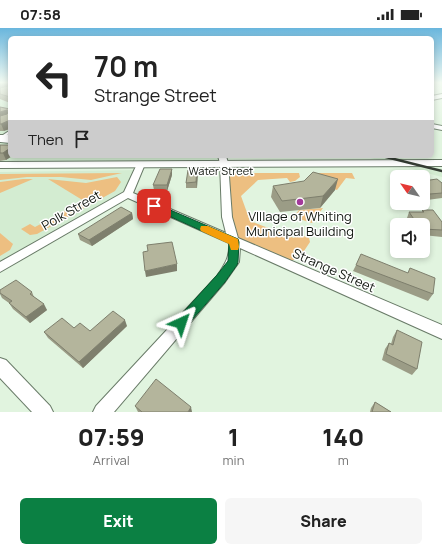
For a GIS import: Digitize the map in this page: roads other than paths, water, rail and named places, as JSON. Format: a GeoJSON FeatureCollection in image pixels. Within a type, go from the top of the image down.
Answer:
{"type":"FeatureCollection","features":[{"type":"Feature","properties":{"kind":"main road","name":"Water Street"},"geometry":{"type":"LineString","coordinates":[[0,172],[223,163],[442,163]]}},
{"type":"Feature","properties":{"kind":"main road","name":"Water Street"},"geometry":{"type":"LineString","coordinates":[[223,163],[442,170]]}},
{"type":"Feature","properties":{"kind":"main road","name":"Water Street"},"geometry":{"type":"LineString","coordinates":[[0,165],[140,167]]}},
{"type":"Feature","properties":{"kind":"street"},"geometry":{"type":"LineString","coordinates":[[102,412],[221,278],[233,262],[234,242],[227,217],[223,163]]}},
{"type":"Feature","properties":{"kind":"street"},"geometry":{"type":"LineString","coordinates":[[128,194],[140,167]]}},
{"type":"Feature","properties":{"kind":"street","name":"Strange Street"},"geometry":{"type":"LineString","coordinates":[[128,194],[234,242],[442,332]]}},
{"type":"Feature","properties":{"kind":"street","name":"Polk Street"},"geometry":{"type":"LineString","coordinates":[[0,268],[128,194]]}},
{"type":"Feature","properties":{"kind":"street"},"geometry":{"type":"LineString","coordinates":[[0,366],[44,412]]}},
{"type":"Feature","properties":{"kind":"railway"},"geometry":{"type":"LineString","coordinates":[[390,158],[442,171]]}},
{"type":"Feature","properties":{"kind":"place","name":"VIllage of Whiting Municipal Building"},"geometry":{"type":"Point","coordinates":[300,202]}}]}
